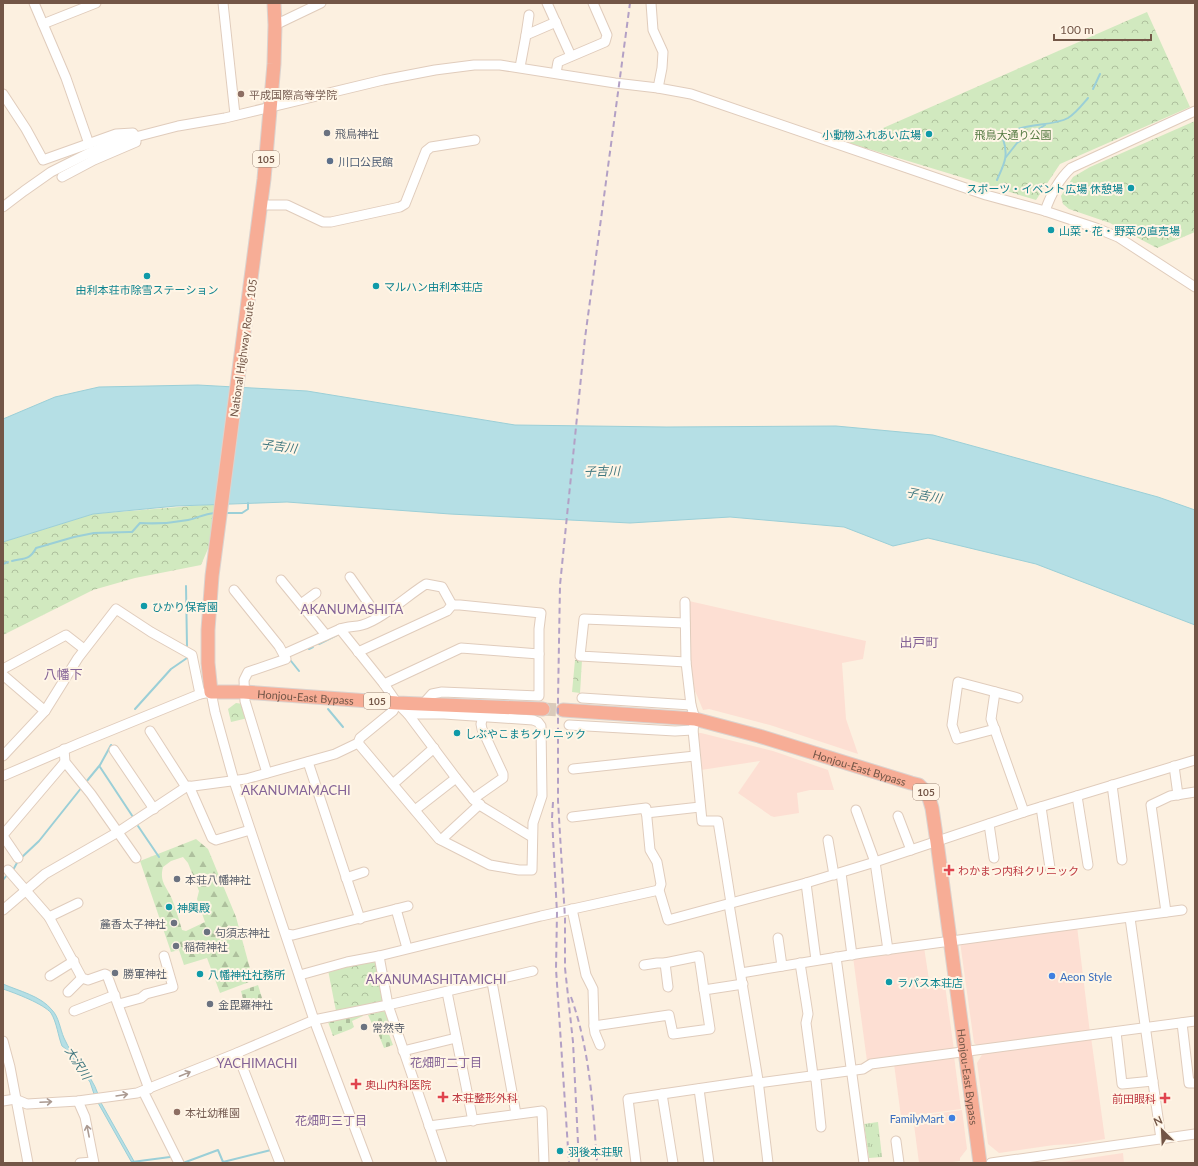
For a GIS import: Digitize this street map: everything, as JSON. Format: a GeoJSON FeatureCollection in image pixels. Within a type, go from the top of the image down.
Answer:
{"type":"FeatureCollection","features":[{"type":"Feature","properties":{"kind":"highway","name":"National Highway Route 105"},"geometry":{"type":"LineString","coordinates":[[206,693],[208,630],[212,576],[248,314],[271,106],[275,25],[274,3]]}},
{"type":"Feature","properties":{"kind":"highway","name":"Honjou-East Bypass"},"geometry":{"type":"LineString","coordinates":[[206,693],[244,692],[397,703],[543,709]]}},
{"type":"Feature","properties":{"kind":"highway","name":"Honjou-East Bypass"},"geometry":{"type":"LineString","coordinates":[[563,710],[694,725],[759,736],[919,786],[925,791],[932,808],[980,1163]]}},
{"type":"Feature","properties":{"kind":"street"},"geometry":{"type":"LineString","coordinates":[[34,3],[66,78],[88,144]]}},
{"type":"Feature","properties":{"kind":"street"},"geometry":{"type":"LineString","coordinates":[[43,24],[96,3]]}},
{"type":"Feature","properties":{"kind":"street"},"geometry":{"type":"LineString","coordinates":[[223,3],[235,115]]}},
{"type":"Feature","properties":{"kind":"street"},"geometry":{"type":"LineString","coordinates":[[275,25],[321,3]]}},
{"type":"Feature","properties":{"kind":"street"},"geometry":{"type":"LineString","coordinates":[[548,3],[571,56]]}},
{"type":"Feature","properties":{"kind":"street"},"geometry":{"type":"LineString","coordinates":[[651,3],[654,30],[663,52],[662,68],[658,88]]}},
{"type":"Feature","properties":{"kind":"street"},"geometry":{"type":"LineString","coordinates":[[556,73],[558,62],[605,42],[607,35],[597,4]]}},
{"type":"Feature","properties":{"kind":"street"},"geometry":{"type":"LineString","coordinates":[[520,67],[529,15]]}},
{"type":"Feature","properties":{"kind":"street"},"geometry":{"type":"LineString","coordinates":[[526,35],[556,22]]}},
{"type":"Feature","properties":{"kind":"street"},"geometry":{"type":"LineString","coordinates":[[3,207],[46,176],[87,154],[116,142],[178,126],[235,115],[383,80],[435,70],[474,65],[500,65],[691,94],[986,195],[1045,211],[1096,228],[1118,237],[1195,287]]}},
{"type":"Feature","properties":{"kind":"street"},"geometry":{"type":"LineString","coordinates":[[3,94],[26,129],[43,160],[116,134],[133,133],[136,137]]}},
{"type":"Feature","properties":{"kind":"street"},"geometry":{"type":"LineString","coordinates":[[1045,211],[1052,193],[1060,180],[1072,168],[1195,112]]}},
{"type":"Feature","properties":{"kind":"street"},"geometry":{"type":"LineString","coordinates":[[62,177],[94,160],[136,142],[136,137]]}},
{"type":"Feature","properties":{"kind":"street"},"geometry":{"type":"LineString","coordinates":[[261,205],[287,204],[323,222],[331,222],[400,207],[405,204],[426,151],[431,147],[475,140]]}},
{"type":"Feature","properties":{"kind":"street"},"geometry":{"type":"LineString","coordinates":[[350,577],[378,617]]}},
{"type":"Feature","properties":{"kind":"street"},"geometry":{"type":"LineString","coordinates":[[281,580],[326,635]]}},
{"type":"Feature","properties":{"kind":"street"},"geometry":{"type":"LineString","coordinates":[[284,654],[348,626],[362,625],[378,617],[426,584],[442,587],[452,605]]}},
{"type":"Feature","properties":{"kind":"street"},"geometry":{"type":"LineString","coordinates":[[234,590],[284,654],[286,659],[248,672],[244,680],[246,705],[267,773]]}},
{"type":"Feature","properties":{"kind":"street"},"geometry":{"type":"LineString","coordinates":[[301,604],[316,593]]}},
{"type":"Feature","properties":{"kind":"street"},"geometry":{"type":"LineString","coordinates":[[685,602],[686,662],[694,725],[695,756],[702,821],[718,821],[758,1082],[768,1163]]}},
{"type":"Feature","properties":{"kind":"street"},"geometry":{"type":"LineString","coordinates":[[358,652],[447,611],[452,605]]}},
{"type":"Feature","properties":{"kind":"street"},"geometry":{"type":"LineString","coordinates":[[424,703],[432,694],[442,692],[538,696],[539,630],[541,613],[452,605]]}},
{"type":"Feature","properties":{"kind":"street"},"geometry":{"type":"LineString","coordinates":[[3,756],[44,711],[84,649],[116,609],[151,632],[192,655],[206,693],[215,712],[234,781],[314,1020],[368,1163]]}},
{"type":"Feature","properties":{"kind":"street"},"geometry":{"type":"LineString","coordinates":[[685,623],[584,619],[580,656],[686,662]]}},
{"type":"Feature","properties":{"kind":"street"},"geometry":{"type":"LineString","coordinates":[[340,629],[384,684],[397,703],[408,714],[456,778],[477,802],[532,837]]}},
{"type":"Feature","properties":{"kind":"street"},"geometry":{"type":"LineString","coordinates":[[3,669],[66,634],[84,649]]}},
{"type":"Feature","properties":{"kind":"street"},"geometry":{"type":"LineString","coordinates":[[384,684],[461,648],[539,654]]}},
{"type":"Feature","properties":{"kind":"street"},"geometry":{"type":"LineString","coordinates":[[3,675],[44,711]]}},
{"type":"Feature","properties":{"kind":"street"},"geometry":{"type":"LineString","coordinates":[[995,729],[956,739],[952,725],[958,682],[1018,698]]}},
{"type":"Feature","properties":{"kind":"street"},"geometry":{"type":"LineString","coordinates":[[995,692],[992,719],[1024,812]]}},
{"type":"Feature","properties":{"kind":"street"},"geometry":{"type":"LineString","coordinates":[[3,776],[64,749],[206,693]]}},
{"type":"Feature","properties":{"kind":"street"},"geometry":{"type":"LineString","coordinates":[[582,698],[691,705]]}},
{"type":"Feature","properties":{"kind":"street"},"geometry":{"type":"LineString","coordinates":[[3,910],[45,874],[118,832],[188,786],[234,781],[335,754],[358,743],[360,738],[393,711],[397,703]]}},
{"type":"Feature","properties":{"kind":"street"},"geometry":{"type":"LineString","coordinates":[[358,743],[441,840],[490,865],[519,870],[532,870],[533,823],[542,796],[541,726],[538,722],[533,720],[483,716],[408,714]]}},
{"type":"Feature","properties":{"kind":"street"},"geometry":{"type":"LineString","coordinates":[[441,840],[477,802],[503,778],[482,728],[481,724],[483,716]]}},
{"type":"Feature","properties":{"kind":"street"},"geometry":{"type":"LineString","coordinates":[[569,725],[675,731],[694,725]]}},
{"type":"Feature","properties":{"kind":"street"},"geometry":{"type":"LineString","coordinates":[[150,731],[188,786],[212,838],[216,840],[250,830]]}},
{"type":"Feature","properties":{"kind":"street"},"geometry":{"type":"LineString","coordinates":[[393,784],[434,748]]}},
{"type":"Feature","properties":{"kind":"street"},"geometry":{"type":"LineString","coordinates":[[64,749],[65,762],[84,784],[136,858]]}},
{"type":"Feature","properties":{"kind":"street"},"geometry":{"type":"LineString","coordinates":[[114,750],[154,809]]}},
{"type":"Feature","properties":{"kind":"street"},"geometry":{"type":"LineString","coordinates":[[573,769],[695,756]]}},
{"type":"Feature","properties":{"kind":"street"},"geometry":{"type":"LineString","coordinates":[[572,817],[646,808],[650,850],[657,862],[661,884],[658,890],[668,920],[838,874],[1024,812],[1195,760]]}},
{"type":"Feature","properties":{"kind":"street"},"geometry":{"type":"LineString","coordinates":[[18,858],[3,835],[65,762]]}},
{"type":"Feature","properties":{"kind":"street"},"geometry":{"type":"LineString","coordinates":[[308,762],[360,919]]}},
{"type":"Feature","properties":{"kind":"street"},"geometry":{"type":"LineString","coordinates":[[1174,766],[1178,795]]}},
{"type":"Feature","properties":{"kind":"street"},"geometry":{"type":"LineString","coordinates":[[415,810],[456,778]]}},
{"type":"Feature","properties":{"kind":"street"},"geometry":{"type":"LineString","coordinates":[[1112,785],[1122,860]]}},
{"type":"Feature","properties":{"kind":"street"},"geometry":{"type":"LineString","coordinates":[[1166,912],[1151,805],[1170,796],[1195,792]]}},
{"type":"Feature","properties":{"kind":"street"},"geometry":{"type":"LineString","coordinates":[[1077,796],[1088,865]]}},
{"type":"Feature","properties":{"kind":"street"},"geometry":{"type":"LineString","coordinates":[[646,813],[700,806]]}},
{"type":"Feature","properties":{"kind":"street"},"geometry":{"type":"LineString","coordinates":[[1041,807],[1050,868]]}},
{"type":"Feature","properties":{"kind":"street"},"geometry":{"type":"LineString","coordinates":[[856,810],[876,862],[888,950]]}},
{"type":"Feature","properties":{"kind":"street"},"geometry":{"type":"LineString","coordinates":[[898,816],[910,850]]}},
{"type":"Feature","properties":{"kind":"street"},"geometry":{"type":"LineString","coordinates":[[989,824],[994,858]]}},
{"type":"Feature","properties":{"kind":"street"},"geometry":{"type":"LineString","coordinates":[[828,840],[838,874],[852,955]]}},
{"type":"Feature","properties":{"kind":"street"},"geometry":{"type":"LineString","coordinates":[[8,870],[49,917],[82,978],[88,980],[105,974],[107,975],[119,1004],[146,1090],[179,1163]]}},
{"type":"Feature","properties":{"kind":"street"},"geometry":{"type":"LineString","coordinates":[[346,878],[364,872]]}},
{"type":"Feature","properties":{"kind":"street"},"geometry":{"type":"LineString","coordinates":[[806,883],[816,960]]}},
{"type":"Feature","properties":{"kind":"street"},"geometry":{"type":"LineString","coordinates":[[300,975],[347,962],[379,956],[407,948],[658,890]]}},
{"type":"Feature","properties":{"kind":"street"},"geometry":{"type":"LineString","coordinates":[[49,917],[78,903]]}},
{"type":"Feature","properties":{"kind":"street"},"geometry":{"type":"LineString","coordinates":[[286,934],[293,935],[408,906]]}},
{"type":"Feature","properties":{"kind":"street"},"geometry":{"type":"LineString","coordinates":[[572,909],[586,975],[593,989],[594,1026],[600,1045]]}},
{"type":"Feature","properties":{"kind":"street"},"geometry":{"type":"LineString","coordinates":[[396,910],[407,948]]}},
{"type":"Feature","properties":{"kind":"street"},"geometry":{"type":"LineString","coordinates":[[741,973],[836,957],[1182,910]]}},
{"type":"Feature","properties":{"kind":"street"},"geometry":{"type":"LineString","coordinates":[[1130,918],[1161,1139]]}},
{"type":"Feature","properties":{"kind":"street"},"geometry":{"type":"LineString","coordinates":[[778,938],[782,966]]}},
{"type":"Feature","properties":{"kind":"street"},"geometry":{"type":"LineString","coordinates":[[119,1004],[141,998],[146,994],[173,987],[164,956]]}},
{"type":"Feature","properties":{"kind":"street"},"geometry":{"type":"LineString","coordinates":[[379,956],[388,1005],[442,1163]]}},
{"type":"Feature","properties":{"kind":"street"},"geometry":{"type":"LineString","coordinates":[[594,1026],[669,1015],[673,1034],[710,1029],[699,956],[665,963],[644,965]]}},
{"type":"Feature","properties":{"kind":"street"},"geometry":{"type":"LineString","coordinates":[[836,957],[864,1163]]}},
{"type":"Feature","properties":{"kind":"street"},"geometry":{"type":"LineString","coordinates":[[50,976],[74,961]]}},
{"type":"Feature","properties":{"kind":"street"},"geometry":{"type":"LineString","coordinates":[[665,963],[668,987]]}},
{"type":"Feature","properties":{"kind":"street"},"geometry":{"type":"LineString","coordinates":[[800,963],[808,1014],[806,1023],[813,1075],[816,1080],[821,1127]]}},
{"type":"Feature","properties":{"kind":"street"},"geometry":{"type":"LineString","coordinates":[[3,1101],[15,1100],[28,1104],[78,1101],[146,1090],[314,1020],[492,982],[533,971]]}},
{"type":"Feature","properties":{"kind":"street"},"geometry":{"type":"LineString","coordinates":[[68,992],[82,978]]}},
{"type":"Feature","properties":{"kind":"street"},"geometry":{"type":"LineString","coordinates":[[492,982],[516,1114]]}},
{"type":"Feature","properties":{"kind":"street"},"geometry":{"type":"LineString","coordinates":[[704,990],[743,984]]}},
{"type":"Feature","properties":{"kind":"street"},"geometry":{"type":"LineString","coordinates":[[447,992],[472,1121]]}},
{"type":"Feature","properties":{"kind":"street"},"geometry":{"type":"LineString","coordinates":[[74,1011],[115,995]]}},
{"type":"Feature","properties":{"kind":"street"},"geometry":{"type":"LineString","coordinates":[[636,1163],[628,1099],[863,1069],[871,1064],[1195,1021]]}},
{"type":"Feature","properties":{"kind":"street"},"geometry":{"type":"LineString","coordinates":[[1182,1023],[1189,1084],[1195,1083]]}},
{"type":"Feature","properties":{"kind":"street"},"geometry":{"type":"LineString","coordinates":[[1116,1032],[1122,1084],[1153,1081]]}},
{"type":"Feature","properties":{"kind":"street"},"geometry":{"type":"LineString","coordinates":[[403,1051],[456,1038]]}},
{"type":"Feature","properties":{"kind":"street"},"geometry":{"type":"LineString","coordinates":[[3,1041],[10,1067],[28,1163]]}},
{"type":"Feature","properties":{"kind":"street"},"geometry":{"type":"LineString","coordinates":[[237,1053],[280,1163]]}},
{"type":"Feature","properties":{"kind":"street"},"geometry":{"type":"LineString","coordinates":[[699,1089],[709,1163]]}},
{"type":"Feature","properties":{"kind":"street"},"geometry":{"type":"LineString","coordinates":[[662,1094],[673,1163]]}},
{"type":"Feature","properties":{"kind":"street"},"geometry":{"type":"LineString","coordinates":[[78,1101],[85,1117],[94,1162],[80,1163]]}},
{"type":"Feature","properties":{"kind":"street"},"geometry":{"type":"LineString","coordinates":[[429,1126],[542,1111],[544,1163]]}},
{"type":"Feature","properties":{"kind":"street"},"geometry":{"type":"LineString","coordinates":[[991,1163],[1195,1134]]}},
{"type":"Feature","properties":{"kind":"street"},"geometry":{"type":"LineString","coordinates":[[896,1141],[900,1163]]}},
{"type":"Feature","properties":{"kind":"shaded area"},"geometry":{"type":"Polygon","coordinates":[[[689,601],[866,641],[863,659],[842,663],[846,719],[858,754],[770,725],[709,709],[703,710],[693,686],[688,631],[689,601]]]}},
{"type":"Feature","properties":{"kind":"shaded area"},"geometry":{"type":"Polygon","coordinates":[[[697,733],[773,751],[828,770],[834,790],[810,790],[797,793],[799,813],[774,817],[771,816],[738,793],[760,761],[701,770],[697,733]]]}},
{"type":"Feature","properties":{"kind":"shaded area"},"geometry":{"type":"Polygon","coordinates":[[[1077,926],[1090,1033],[979,1047],[974,1043],[960,942],[1077,926]]]}},
{"type":"Feature","properties":{"kind":"shaded area"},"geometry":{"type":"Polygon","coordinates":[[[924,947],[929,980],[944,978],[954,1050],[867,1061],[853,957],[924,947]]]}},
{"type":"Feature","properties":{"kind":"shaded area"},"geometry":{"type":"Polygon","coordinates":[[[1091,1037],[1105,1139],[999,1153],[988,1144],[977,1063],[983,1053],[1091,1037]]]}},
{"type":"Feature","properties":{"kind":"shaded area"},"geometry":{"type":"Polygon","coordinates":[[[954,1056],[961,1109],[901,1117],[894,1064],[954,1056]]]}},
{"type":"Feature","properties":{"kind":"shaded area"},"geometry":{"type":"Polygon","coordinates":[[[962,1110],[967,1149],[960,1158],[960,1161],[945,1163],[919,1163],[913,1117],[962,1110]]]}},
{"type":"Feature","properties":{"kind":"shaded area"},"geometry":{"type":"Polygon","coordinates":[[[1123,1153],[1124,1163],[1055,1163],[1123,1153]]]}},
{"type":"Feature","properties":{"kind":"green space","name":"飛鳥大通り公園"},"geometry":{"type":"Polygon","coordinates":[[[1147,12],[1190,107],[1060,164],[1036,200],[849,143],[1147,12]]]}},
{"type":"Feature","properties":{"kind":"green space"},"geometry":{"type":"Polygon","coordinates":[[[1195,121],[1195,232],[1157,248],[1110,223],[1069,209],[1063,204],[1061,196],[1073,177],[1090,167],[1195,121]]]}},
{"type":"Feature","properties":{"kind":"green space"},"geometry":{"type":"Polygon","coordinates":[[[216,504],[210,544],[201,565],[135,578],[93,590],[3,635],[3,542],[93,514],[216,504]]]}},
{"type":"Feature","properties":{"kind":"green space"},"geometry":{"type":"Polygon","coordinates":[[[575,660],[582,660],[580,693],[572,692],[575,660]]]}},
{"type":"Feature","properties":{"kind":"green space"},"geometry":{"type":"Polygon","coordinates":[[[236,703],[243,704],[248,718],[231,722],[228,709],[236,703]]]}},
{"type":"Feature","properties":{"kind":"green space"},"geometry":{"type":"Polygon","coordinates":[[[196,839],[208,849],[236,917],[252,976],[249,982],[220,993],[207,958],[184,965],[179,950],[171,952],[140,861],[196,839]],[[183,857],[171,861],[163,867],[162,872],[164,884],[172,899],[182,930],[186,931],[205,922],[197,899],[199,891],[188,863],[183,857]]]}},
{"type":"Feature","properties":{"kind":"green space"},"geometry":{"type":"Polygon","coordinates":[[[375,960],[378,962],[385,998],[383,1002],[336,1011],[328,970],[375,960]]]}},
{"type":"Feature","properties":{"kind":"green space"},"geometry":{"type":"Polygon","coordinates":[[[258,985],[262,998],[244,1003],[241,991],[258,985]]]}},
{"type":"Feature","properties":{"kind":"green space"},"geometry":{"type":"Polygon","coordinates":[[[383,1011],[386,1012],[390,1023],[374,1028],[368,1015],[383,1011]]]}},
{"type":"Feature","properties":{"kind":"green space"},"geometry":{"type":"Polygon","coordinates":[[[363,1015],[352,1021],[354,1027],[333,1036],[328,1022],[363,1015]]]}},
{"type":"Feature","properties":{"kind":"green space"},"geometry":{"type":"Polygon","coordinates":[[[387,1029],[393,1045],[384,1048],[378,1033],[387,1029]]]}},
{"type":"Feature","properties":{"kind":"green space"},"geometry":{"type":"Polygon","coordinates":[[[878,1122],[882,1157],[869,1158],[864,1124],[878,1122]]]}},
{"type":"Feature","properties":{"kind":"water","name":"子吉川"},"geometry":{"type":"Polygon","coordinates":[[[198,385],[307,391],[515,425],[666,427],[836,426],[933,435],[1158,497],[1195,510],[1195,625],[1036,564],[928,538],[893,546],[844,527],[730,517],[630,523],[450,514],[287,502],[176,506],[93,514],[3,542],[3,419],[55,397],[99,387],[198,385]]]}},
{"type":"Feature","properties":{"kind":"water","name":"大沢川"},"geometry":{"type":"Polygon","coordinates":[[[3,984],[36,997],[52,1010],[58,1020],[68,1046],[91,1079],[98,1094],[94,1094],[90,1082],[66,1049],[62,1046],[55,1021],[51,1013],[42,1006],[22,996],[3,989],[3,984]]]}},
{"type":"Feature","properties":{"kind":"water"},"geometry":{"type":"Polygon","coordinates":[[[97,1101],[100,1101],[135,1163],[132,1163],[97,1101]]]}},
{"type":"Feature","properties":{"kind":"waterway"},"geometry":{"type":"LineString","coordinates":[[1093,89],[1100,74]]}},
{"type":"Feature","properties":{"kind":"waterway"},"geometry":{"type":"LineString","coordinates":[[997,180],[1006,155],[1003,139],[1009,133],[1025,127],[1052,123],[1068,118],[1088,98]]}},
{"type":"Feature","properties":{"kind":"waterway"},"geometry":{"type":"LineString","coordinates":[[1006,157],[1017,143],[1045,125]]}},
{"type":"Feature","properties":{"kind":"waterway"},"geometry":{"type":"LineString","coordinates":[[225,513],[242,513],[248,509],[248,503]]}},
{"type":"Feature","properties":{"kind":"waterway"},"geometry":{"type":"LineString","coordinates":[[12,561],[29,557],[36,548],[74,537],[94,533],[132,532],[140,523],[176,522],[215,513]]}},
{"type":"Feature","properties":{"kind":"waterway"},"geometry":{"type":"LineString","coordinates":[[3,564],[8,562]]}},
{"type":"Feature","properties":{"kind":"waterway"},"geometry":{"type":"LineString","coordinates":[[186,586],[187,646]]}},
{"type":"Feature","properties":{"kind":"waterway"},"geometry":{"type":"LineString","coordinates":[[319,644],[341,633]]}},
{"type":"Feature","properties":{"kind":"waterway"},"geometry":{"type":"LineString","coordinates":[[309,649],[313,647]]}},
{"type":"Feature","properties":{"kind":"waterway"},"geometry":{"type":"LineString","coordinates":[[135,709],[171,669],[187,658]]}},
{"type":"Feature","properties":{"kind":"waterway"},"geometry":{"type":"LineString","coordinates":[[291,661],[299,671]]}},
{"type":"Feature","properties":{"kind":"waterway"},"geometry":{"type":"LineString","coordinates":[[328,709],[343,727]]}},
{"type":"Feature","properties":{"kind":"waterway"},"geometry":{"type":"LineString","coordinates":[[86,782],[100,765],[111,745]]}},
{"type":"Feature","properties":{"kind":"waterway"},"geometry":{"type":"LineString","coordinates":[[100,767],[133,817]]}},
{"type":"Feature","properties":{"kind":"waterway"},"geometry":{"type":"LineString","coordinates":[[21,858],[39,841],[82,787]]}},
{"type":"Feature","properties":{"kind":"waterway"},"geometry":{"type":"LineString","coordinates":[[138,826],[159,857]]}},
{"type":"Feature","properties":{"kind":"waterway"},"geometry":{"type":"LineString","coordinates":[[13,870],[18,861]]}},
{"type":"Feature","properties":{"kind":"waterway"},"geometry":{"type":"LineString","coordinates":[[3,880],[7,875]]}},
{"type":"Feature","properties":{"kind":"waterway"},"geometry":{"type":"LineString","coordinates":[[182,1162],[183,1163],[218,1150],[223,1162],[271,1150]]}},
{"type":"Feature","properties":{"kind":"waterway"},"geometry":{"type":"LineString","coordinates":[[132,1162],[170,1157]]}},
{"type":"Feature","properties":{"kind":"tunnel"},"geometry":{"type":"LineString","coordinates":[[543,709],[563,710]]}},
{"type":"Feature","properties":{"kind":"railway"},"geometry":{"type":"LineString","coordinates":[[579,1163],[573,1042],[565,968],[565,918],[558,801],[560,585],[585,338],[630,3]]}},
{"type":"Feature","properties":{"kind":"railway"},"geometry":{"type":"LineString","coordinates":[[553,802],[552,818],[557,913],[556,969],[569,1163]]}},
{"type":"Feature","properties":{"kind":"railway"},"geometry":{"type":"LineString","coordinates":[[571,997],[583,1037],[587,1058],[597,1163]]}},
{"type":"Feature","properties":{"kind":"place","name":"平成国際高等学院"},"geometry":{"type":"Point","coordinates":[241,94]}},
{"type":"Feature","properties":{"kind":"place","name":"飛鳥神社"},"geometry":{"type":"Point","coordinates":[327,133]}},
{"type":"Feature","properties":{"kind":"place","name":"小動物ふれあい広場"},"geometry":{"type":"Point","coordinates":[929,134]}},
{"type":"Feature","properties":{"kind":"place","name":"川口公民館"},"geometry":{"type":"Point","coordinates":[330,161]}},
{"type":"Feature","properties":{"kind":"place","name":"スポーツ・イベント広場 休憩場"},"geometry":{"type":"Point","coordinates":[1131,188]}},
{"type":"Feature","properties":{"kind":"place","name":"山菜・花・野菜の直売場"},"geometry":{"type":"Point","coordinates":[1051,230]}},
{"type":"Feature","properties":{"kind":"place","name":"由利本荘市除雪ステーション"},"geometry":{"type":"Point","coordinates":[147,276]}},
{"type":"Feature","properties":{"kind":"place","name":"マルハン由利本荘店"},"geometry":{"type":"Point","coordinates":[376,286]}},
{"type":"Feature","properties":{"kind":"place","name":"ひかり保育園"},"geometry":{"type":"Point","coordinates":[144,606]}},
{"type":"Feature","properties":{"kind":"place","name":"しぶやこまちクリニック"},"geometry":{"type":"Point","coordinates":[457,733]}},
{"type":"Feature","properties":{"kind":"place","name":"わかまつ内科クリニック"},"geometry":{"type":"Point","coordinates":[949,870]}},
{"type":"Feature","properties":{"kind":"place","name":"本荘八幡神社"},"geometry":{"type":"Point","coordinates":[177,879]}},
{"type":"Feature","properties":{"kind":"place","name":"神輿殿"},"geometry":{"type":"Point","coordinates":[169,907]}},
{"type":"Feature","properties":{"kind":"place","name":"麄香太子神社"},"geometry":{"type":"Point","coordinates":[174,923]}},
{"type":"Feature","properties":{"kind":"place","name":"句須志神社"},"geometry":{"type":"Point","coordinates":[207,932]}},
{"type":"Feature","properties":{"kind":"place","name":"稲荷神社"},"geometry":{"type":"Point","coordinates":[176,946]}},
{"type":"Feature","properties":{"kind":"place","name":"勝軍神社"},"geometry":{"type":"Point","coordinates":[115,973]}},
{"type":"Feature","properties":{"kind":"place","name":"八幡神社社務所"},"geometry":{"type":"Point","coordinates":[200,974]}},
{"type":"Feature","properties":{"kind":"place","name":"Aeon Style"},"geometry":{"type":"Point","coordinates":[1052,976]}},
{"type":"Feature","properties":{"kind":"place","name":"ラパス本荘店"},"geometry":{"type":"Point","coordinates":[889,982]}},
{"type":"Feature","properties":{"kind":"place","name":"金毘羅神社"},"geometry":{"type":"Point","coordinates":[210,1004]}},
{"type":"Feature","properties":{"kind":"place","name":"常然寺"},"geometry":{"type":"Point","coordinates":[364,1027]}},
{"type":"Feature","properties":{"kind":"place","name":"奥山内科医院"},"geometry":{"type":"Point","coordinates":[356,1084]}},
{"type":"Feature","properties":{"kind":"place","name":"本荘整形外科"},"geometry":{"type":"Point","coordinates":[443,1097]}},
{"type":"Feature","properties":{"kind":"place","name":"前田眼科"},"geometry":{"type":"Point","coordinates":[1165,1098]}},
{"type":"Feature","properties":{"kind":"place","name":"本社幼稚園"},"geometry":{"type":"Point","coordinates":[177,1112]}},
{"type":"Feature","properties":{"kind":"place","name":"FamilyMart"},"geometry":{"type":"Point","coordinates":[952,1118]}},
{"type":"Feature","properties":{"kind":"place","name":"羽後本荘駅"},"geometry":{"type":"Point","coordinates":[560,1151]}},
{"type":"Feature","properties":{"kind":"district","name":"AKANUMASHITA"},"geometry":{"type":"Point","coordinates":[352,609]}},
{"type":"Feature","properties":{"kind":"district","name":"出戸町"},"geometry":{"type":"Point","coordinates":[919,642]}},
{"type":"Feature","properties":{"kind":"district","name":"八幡下"},"geometry":{"type":"Point","coordinates":[63,674]}},
{"type":"Feature","properties":{"kind":"district","name":"AKANUMAMACHI"},"geometry":{"type":"Point","coordinates":[296,790]}},
{"type":"Feature","properties":{"kind":"district","name":"AKANUMASHITAMICHI"},"geometry":{"type":"Point","coordinates":[436,979]}},
{"type":"Feature","properties":{"kind":"district","name":"花畑町二丁目"},"geometry":{"type":"Point","coordinates":[446,1062]}},
{"type":"Feature","properties":{"kind":"district","name":"YACHIMACHI"},"geometry":{"type":"Point","coordinates":[257,1063]}},
{"type":"Feature","properties":{"kind":"district","name":"花畑町三丁目"},"geometry":{"type":"Point","coordinates":[331,1120]}}]}
